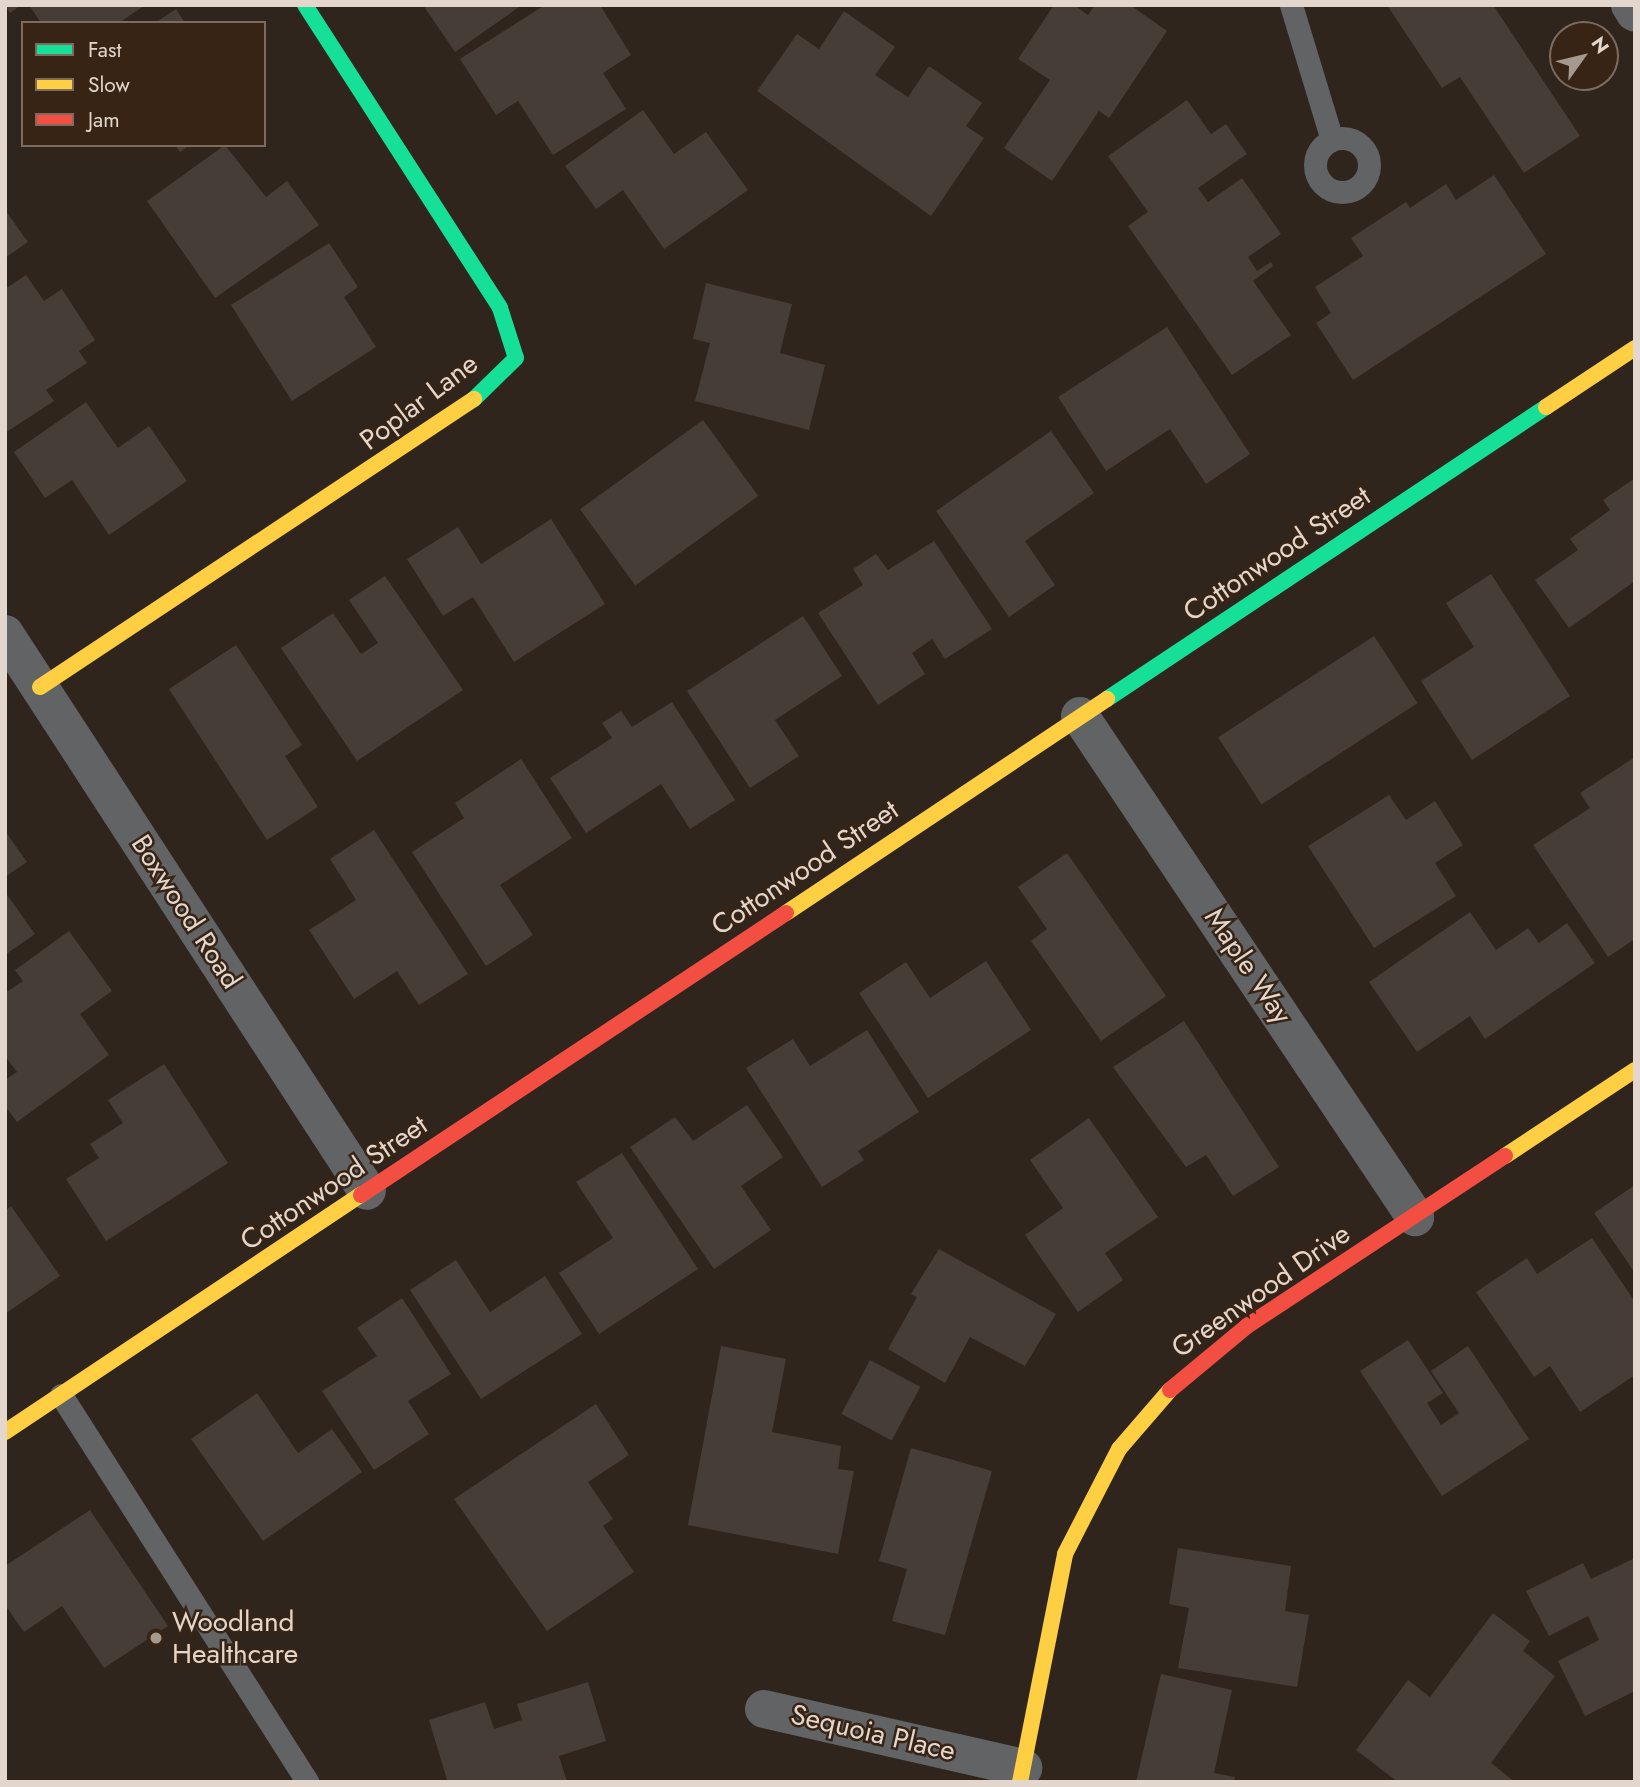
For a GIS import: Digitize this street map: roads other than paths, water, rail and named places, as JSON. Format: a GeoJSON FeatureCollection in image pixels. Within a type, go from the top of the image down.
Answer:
{"type":"FeatureCollection","features":[{"type":"Feature","properties":{"kind":"street","name":"Poplar Lane"},"geometry":{"type":"LineString","coordinates":[[40,687],[432,431],[477,397],[516,358],[500,308],[472,261],[304,5]]}},
{"type":"Feature","properties":{"kind":"street"},"geometry":{"type":"LineString","coordinates":[[1630,5],[1635,13]]}},
{"type":"Feature","properties":{"kind":"street","name":"Cottonwood Street"},"geometry":{"type":"LineString","coordinates":[[5,1432],[1635,348]]}},
{"type":"Feature","properties":{"kind":"street","name":"Boxwood Road"},"geometry":{"type":"LineString","coordinates":[[5,634],[367,1191]]}},
{"type":"Feature","properties":{"kind":"street","name":"Maple Way"},"geometry":{"type":"LineString","coordinates":[[1080,716],[1415,1217]]}},
{"type":"Feature","properties":{"kind":"street","name":"Greenwood Drive"},"geometry":{"type":"LineString","coordinates":[[1021,1775],[1065,1554],[1119,1449],[1172,1386],[1247,1326],[1635,1070]]}},
{"type":"Feature","properties":{"kind":"street","name":"Sequoia Place"},"geometry":{"type":"LineString","coordinates":[[764,1709],[1021,1775]]}},
{"type":"Feature","properties":{"kind":"lane"},"geometry":{"type":"LineString","coordinates":[[1291,5],[1332,140]]}},
{"type":"Feature","properties":{"kind":"lane"},"geometry":{"type":"LineString","coordinates":[[61,1395],[308,1782]]}},
{"type":"Feature","properties":{"kind":"place","name":"Woodland Healthcare"},"geometry":{"type":"Point","coordinates":[156,1638]}}]}
